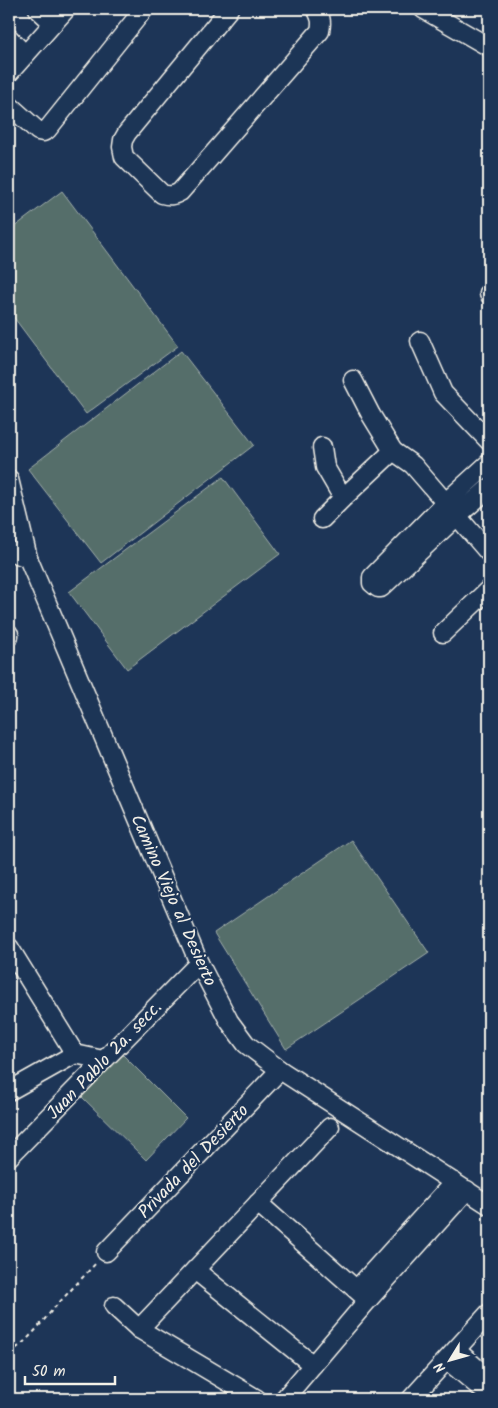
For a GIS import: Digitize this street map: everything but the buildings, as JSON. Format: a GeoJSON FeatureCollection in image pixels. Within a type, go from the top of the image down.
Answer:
{"type":"FeatureCollection","features":[{"type":"Feature","properties":{"kind":"street"},"geometry":{"type":"LineString","coordinates":[[38,9],[53,23]]}},
{"type":"Feature","properties":{"kind":"street"},"geometry":{"type":"LineString","coordinates":[[9,73],[66,9]]}},
{"type":"Feature","properties":{"kind":"street"},"geometry":{"type":"LineString","coordinates":[[9,105],[38,131],[46,130],[144,9]]}},
{"type":"Feature","properties":{"kind":"street"},"geometry":{"type":"LineString","coordinates":[[229,9],[133,125],[123,140],[124,157],[162,194],[169,196],[180,192],[320,31],[322,22],[316,9]]}},
{"type":"Feature","properties":{"kind":"street"},"geometry":{"type":"LineString","coordinates":[[423,9],[489,47]]}},
{"type":"Feature","properties":{"kind":"street"},"geometry":{"type":"LineString","coordinates":[[9,38],[25,55]]}},
{"type":"Feature","properties":{"kind":"street"},"geometry":{"type":"LineString","coordinates":[[420,341],[443,393],[489,441]]}},
{"type":"Feature","properties":{"kind":"street"},"geometry":{"type":"LineString","coordinates":[[353,380],[371,415],[394,452],[412,465],[489,553]]}},
{"type":"Feature","properties":{"kind":"street"},"geometry":{"type":"LineString","coordinates":[[322,448],[325,467],[343,498]]}},
{"type":"Feature","properties":{"kind":"street"},"geometry":{"type":"LineString","coordinates":[[322,519],[394,452]]}},
{"type":"Feature","properties":{"kind":"street"},"geometry":{"type":"LineString","coordinates":[[489,463],[451,510],[381,588],[372,584],[372,577],[451,510],[489,488]]}},
{"type":"Feature","properties":{"kind":"street","name":"Camino Viejo al Desierto"},"geometry":{"type":"LineString","coordinates":[[9,480],[28,558],[199,963],[229,1021],[246,1044],[280,1070],[489,1205]]}},
{"type":"Feature","properties":{"kind":"street"},"geometry":{"type":"LineString","coordinates":[[9,551],[28,558]]}},
{"type":"Feature","properties":{"kind":"street"},"geometry":{"type":"LineString","coordinates":[[443,633],[489,589]]}},
{"type":"Feature","properties":{"kind":"street"},"geometry":{"type":"LineString","coordinates":[[9,947],[75,1054]]}},
{"type":"Feature","properties":{"kind":"street","name":"Juan Pablo 2a. secc."},"geometry":{"type":"LineString","coordinates":[[9,1157],[199,963]]}},
{"type":"Feature","properties":{"kind":"street"},"geometry":{"type":"LineString","coordinates":[[9,1091],[75,1054],[103,1060]]}},
{"type":"Feature","properties":{"kind":"street","name":"Privada del Desierto"},"geometry":{"type":"LineString","coordinates":[[106,1252],[280,1070]]}},
{"type":"Feature","properties":{"kind":"street"},"geometry":{"type":"LineString","coordinates":[[139,1329],[330,1127]]}},
{"type":"Feature","properties":{"kind":"street"},"geometry":{"type":"LineString","coordinates":[[284,1399],[313,1365],[363,1294],[461,1186]]}},
{"type":"Feature","properties":{"kind":"street"},"geometry":{"type":"LineString","coordinates":[[258,1203],[363,1294]]}},
{"type":"Feature","properties":{"kind":"street"},"geometry":{"type":"LineString","coordinates":[[195,1270],[313,1365]]}},
{"type":"Feature","properties":{"kind":"street"},"geometry":{"type":"LineString","coordinates":[[114,1306],[139,1329],[258,1399]]}},
{"type":"Feature","properties":{"kind":"street"},"geometry":{"type":"LineString","coordinates":[[411,1399],[489,1313]]}},
{"type":"Feature","properties":{"kind":"street"},"geometry":{"type":"LineString","coordinates":[[452,1354],[489,1379]]}},
{"type":"Feature","properties":{"kind":"street"},"geometry":{"type":"LineString","coordinates":[[452,1354],[489,1395]]}},
{"type":"Feature","properties":{"kind":"path"},"geometry":{"type":"LineString","coordinates":[[9,1353],[30,1338],[54,1308],[106,1252]]}},
{"type":"Feature","properties":{"kind":"green space"},"geometry":{"type":"Polygon","coordinates":[[[62,191],[178,346],[86,414],[9,311],[9,231],[62,191]]]}},
{"type":"Feature","properties":{"kind":"green space"},"geometry":{"type":"Polygon","coordinates":[[[181,351],[254,445],[101,563],[28,469],[181,351]]]}},
{"type":"Feature","properties":{"kind":"green space"},"geometry":{"type":"Polygon","coordinates":[[[223,477],[280,554],[127,669],[69,592],[223,477]]]}},
{"type":"Feature","properties":{"kind":"green space"},"geometry":{"type":"Polygon","coordinates":[[[351,840],[429,953],[286,1049],[214,933],[351,840]]]}},
{"type":"Feature","properties":{"kind":"green space"},"geometry":{"type":"Polygon","coordinates":[[[118,1050],[186,1118],[146,1160],[79,1094],[118,1050]]]}}]}
